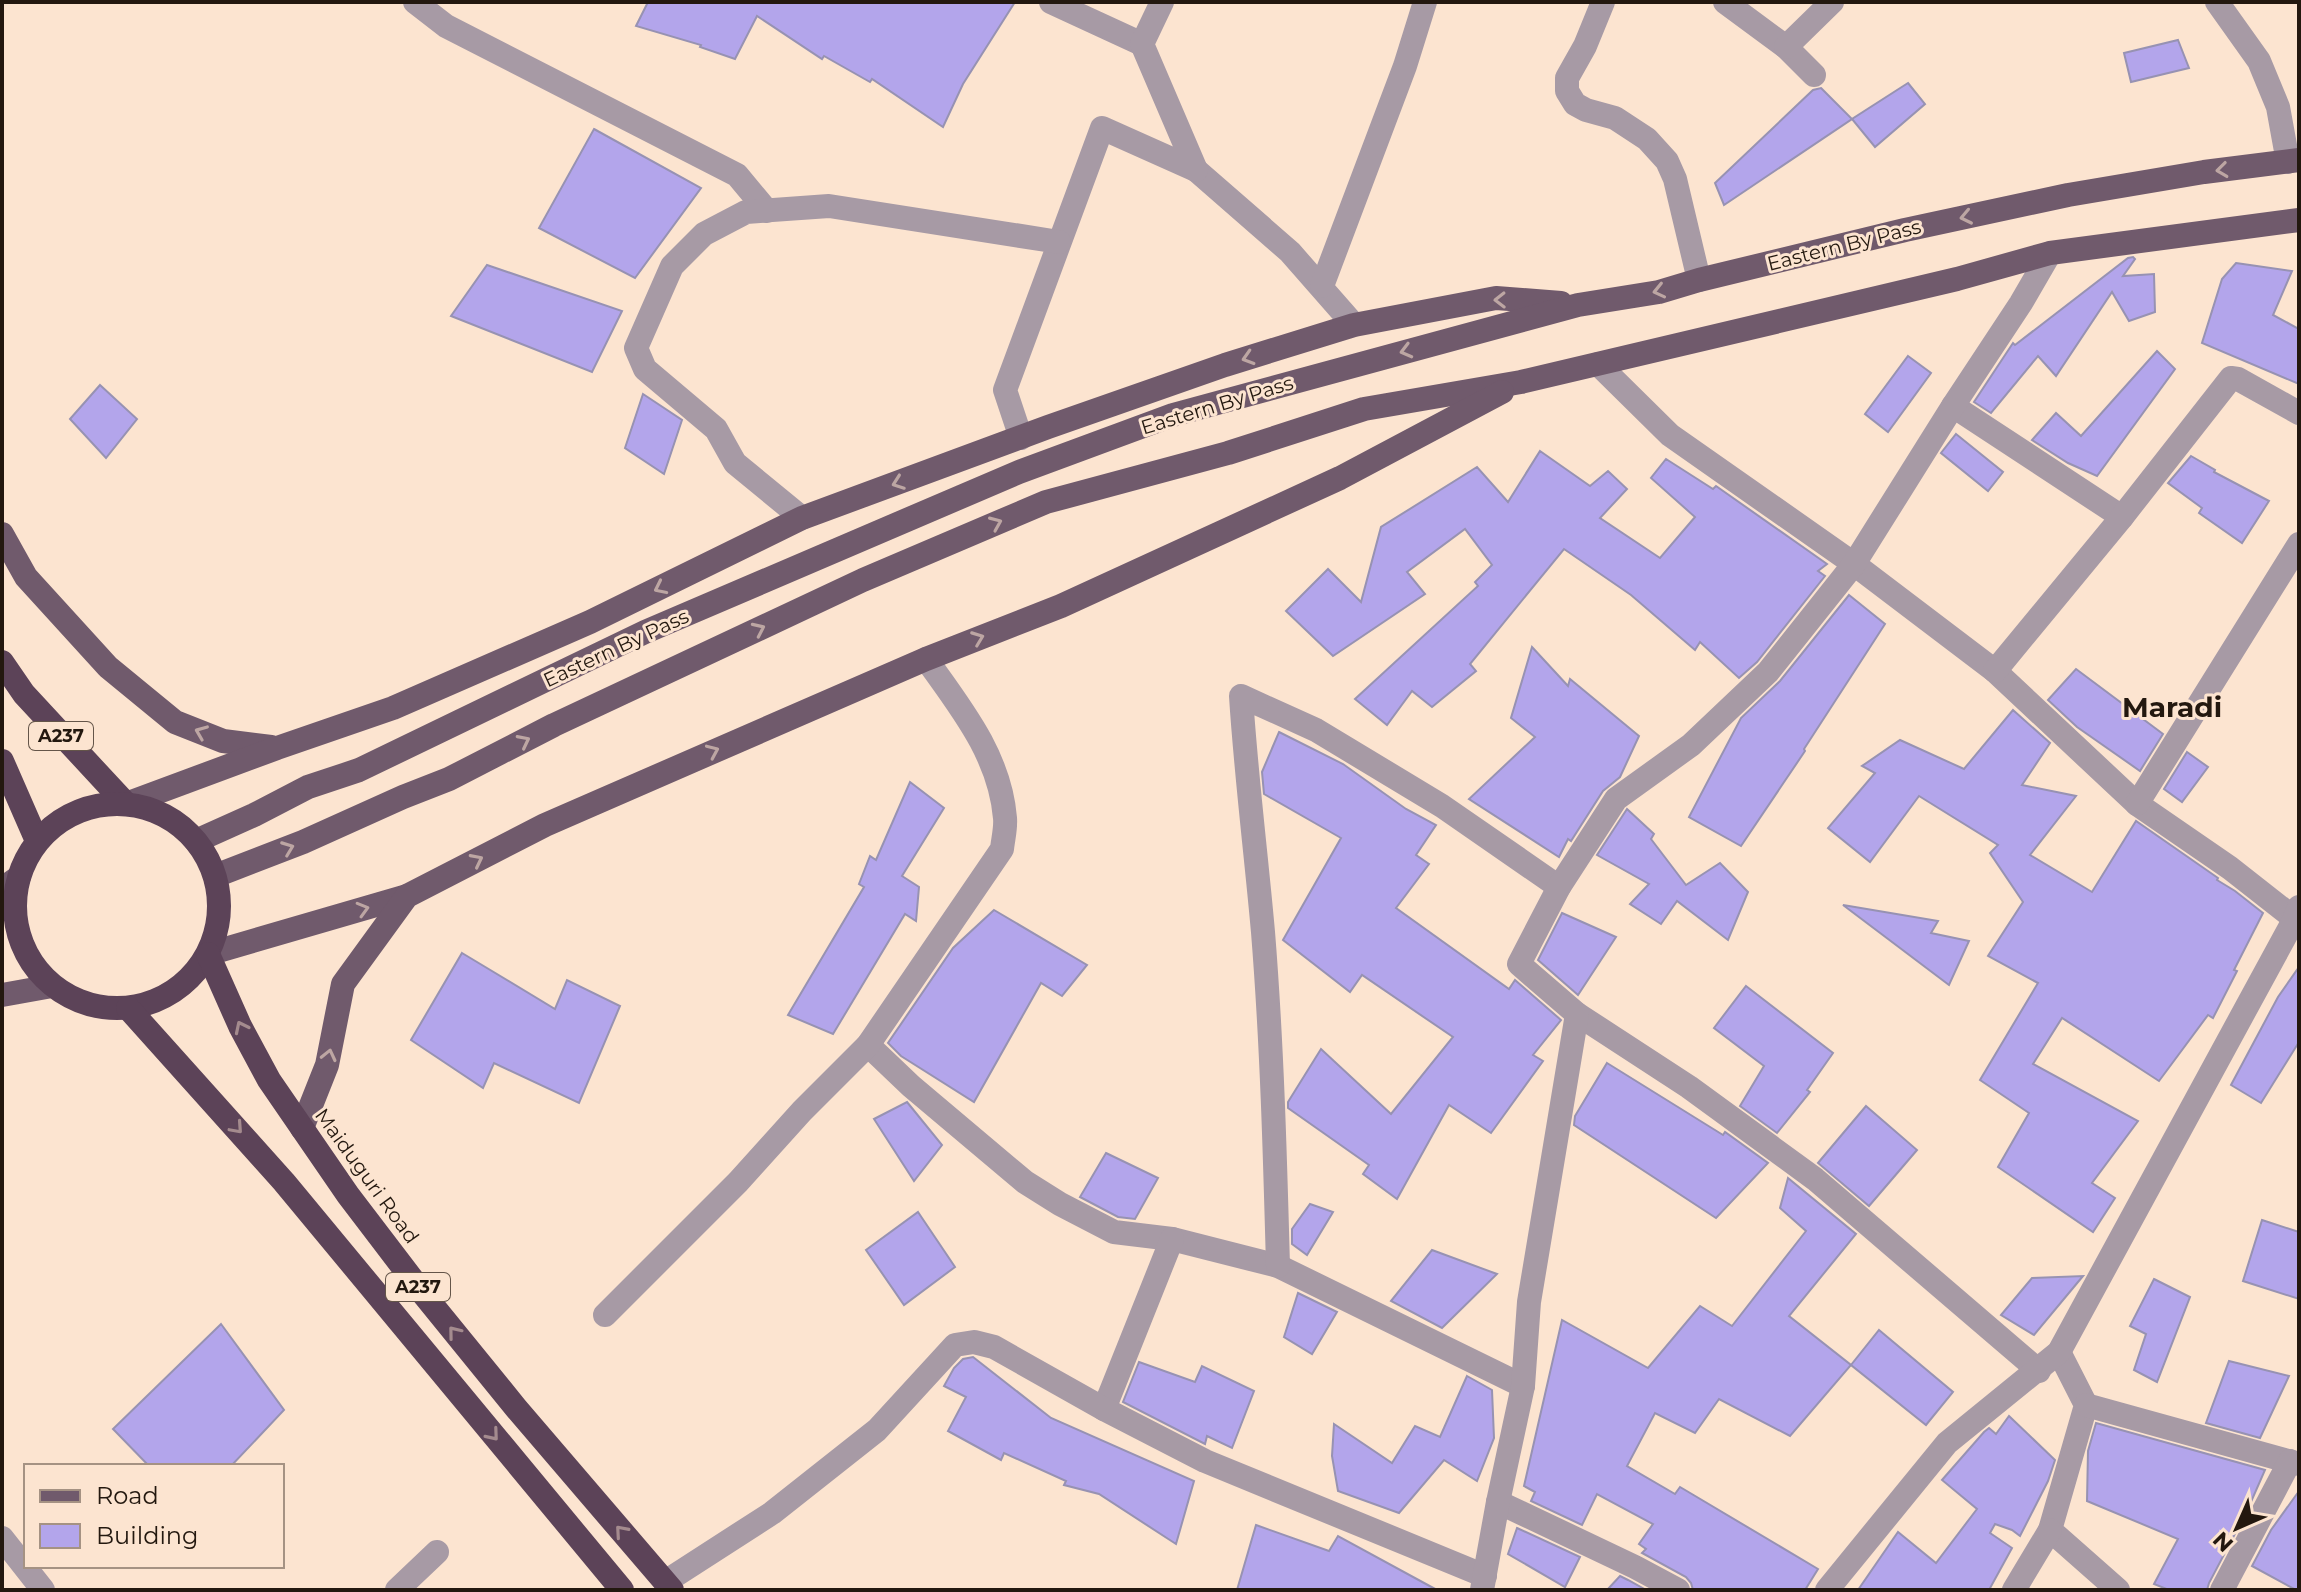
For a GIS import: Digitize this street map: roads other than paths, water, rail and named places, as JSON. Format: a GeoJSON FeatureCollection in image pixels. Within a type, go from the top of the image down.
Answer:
{"type":"FeatureCollection","features":[{"type":"Feature","properties":{"kind":"highway","name":"A237"},"geometry":{"type":"LineString","coordinates":[[2,662],[24,694],[126,804]]}},
{"type":"Feature","properties":{"kind":"highway","name":"A237"},"geometry":{"type":"LineString","coordinates":[[2,761],[37,841]]}},
{"type":"Feature","properties":{"kind":"highway"},"geometry":{"type":"LineString","coordinates":[[126,804],[165,816],[196,841],[215,876],[219,916],[216,936],[208,954],[183,986],[148,1004],[108,1009],[69,997],[52,986],[27,955],[19,936],[15,896],[10,883],[37,841],[51,827],[86,808],[126,804]]}},
{"type":"Feature","properties":{"kind":"highway","name":"Maiduguri Road"},"geometry":{"type":"LineString","coordinates":[[208,954],[262,1067],[348,1195],[516,1408],[668,1586]]}},
{"type":"Feature","properties":{"kind":"highway","name":"A237"},"geometry":{"type":"LineString","coordinates":[[128,1008],[284,1182],[622,1590]]}},
{"type":"Feature","properties":{"kind":"main road","name":"Eastern By Pass"},"geometry":{"type":"LineString","coordinates":[[196,841],[308,787],[359,770],[645,632],[1019,472],[1173,415],[1578,305],[1659,292],[1905,230],[2068,195],[2204,172],[2294,161]]}},
{"type":"Feature","properties":{"kind":"main road"},"geometry":{"type":"LineString","coordinates":[[215,876],[449,779],[554,725],[863,580],[1046,502],[1228,453],[1364,409],[1521,382],[1957,279],[2050,253],[2299,220]]}},
{"type":"Feature","properties":{"kind":"main road"},"geometry":{"type":"LineString","coordinates":[[126,804],[393,708],[590,622],[802,518],[1225,365],[1354,325],[1496,298],[1578,305]]}},
{"type":"Feature","properties":{"kind":"main road"},"geometry":{"type":"LineString","coordinates":[[208,954],[407,896],[545,825],[926,659],[1061,606],[1340,478],[1521,382]]}},
{"type":"Feature","properties":{"kind":"main road"},"geometry":{"type":"LineString","coordinates":[[2,534],[26,577],[108,667],[175,722],[223,741],[277,748]]}},
{"type":"Feature","properties":{"kind":"main road"},"geometry":{"type":"LineString","coordinates":[[302,1128],[327,1065],[343,984],[407,896]]}},
{"type":"Feature","properties":{"kind":"main road"},"geometry":{"type":"LineString","coordinates":[[2,995],[52,986]]}},
{"type":"Feature","properties":{"kind":"street"},"geometry":{"type":"LineString","coordinates":[[415,2],[446,26],[737,175],[767,211]]}},
{"type":"Feature","properties":{"kind":"street"},"geometry":{"type":"LineString","coordinates":[[1051,2],[1142,44],[1196,170]]}},
{"type":"Feature","properties":{"kind":"street"},"geometry":{"type":"LineString","coordinates":[[1142,44],[1162,2]]}},
{"type":"Feature","properties":{"kind":"street"},"geometry":{"type":"LineString","coordinates":[[1322,286],[1405,66],[1425,2]]}},
{"type":"Feature","properties":{"kind":"street"},"geometry":{"type":"LineString","coordinates":[[1603,2],[1585,46],[1567,78],[1567,91],[1575,104],[1615,118],[1647,139],[1667,161],[1675,179],[1699,280]]}},
{"type":"Feature","properties":{"kind":"street"},"geometry":{"type":"LineString","coordinates":[[1725,2],[1786,47],[1814,75]]}},
{"type":"Feature","properties":{"kind":"street"},"geometry":{"type":"LineString","coordinates":[[1786,47],[1832,2]]}},
{"type":"Feature","properties":{"kind":"street"},"geometry":{"type":"LineString","coordinates":[[2217,2],[2259,61],[2278,107],[2294,161]]}},
{"type":"Feature","properties":{"kind":"street"},"geometry":{"type":"LineString","coordinates":[[1021,438],[1005,390],[1102,128],[1196,170],[1290,252],[1354,325]]}},
{"type":"Feature","properties":{"kind":"street"},"geometry":{"type":"LineString","coordinates":[[802,518],[735,463],[716,429],[645,369],[636,348],[672,266],[704,234],[746,212],[829,206],[1059,242]]}},
{"type":"Feature","properties":{"kind":"street"},"geometry":{"type":"LineString","coordinates":[[2039,1371],[1815,1179],[1689,1087],[1577,1014],[1519,964],[1559,887],[1616,799],[1691,745],[1768,672],[1854,564],[2050,253]]}},
{"type":"Feature","properties":{"kind":"street"},"geometry":{"type":"LineString","coordinates":[[1598,364],[1670,435],[1854,564],[1995,671],[2137,804],[2297,916],[2059,1352],[1947,1443],[1827,1590]]}},
{"type":"Feature","properties":{"kind":"street"},"geometry":{"type":"LineString","coordinates":[[1995,671],[2231,378],[2252,386],[2299,413]]}},
{"type":"Feature","properties":{"kind":"street"},"geometry":{"type":"LineString","coordinates":[[1953,406],[2122,517]]}},
{"type":"Feature","properties":{"kind":"street"},"geometry":{"type":"LineString","coordinates":[[2137,804],[2299,544]]}},
{"type":"Feature","properties":{"kind":"street"},"geometry":{"type":"LineString","coordinates":[[605,1315],[738,1182],[802,1111],[868,1045],[1002,849],[1006,821],[1001,790],[989,753],[926,659]]}},
{"type":"Feature","properties":{"kind":"street"},"geometry":{"type":"LineString","coordinates":[[1278,1266],[1274,1094],[1263,929],[1246,778],[1241,696],[1329,737],[1442,806],[1559,887]]}},
{"type":"Feature","properties":{"kind":"street"},"geometry":{"type":"LineString","coordinates":[[668,1586],[772,1513],[877,1430],[955,1345],[974,1342],[994,1347],[1205,1461],[1484,1583],[1523,1386],[1529,1302],[1577,1014]]}},
{"type":"Feature","properties":{"kind":"street"},"geometry":{"type":"LineString","coordinates":[[868,1045],[911,1086],[1025,1182],[1114,1232],[1172,1239],[1278,1266],[1523,1386]]}},
{"type":"Feature","properties":{"kind":"street"},"geometry":{"type":"LineString","coordinates":[[1104,1409],[1172,1239]]}},
{"type":"Feature","properties":{"kind":"street"},"geometry":{"type":"LineString","coordinates":[[2014,1590],[2050,1530],[2086,1405],[2059,1352]]}},
{"type":"Feature","properties":{"kind":"street"},"geometry":{"type":"LineString","coordinates":[[2086,1405],[2295,1462],[2222,1590]]}},
{"type":"Feature","properties":{"kind":"street"},"geometry":{"type":"LineString","coordinates":[[1498,1502],[1678,1590]]}},
{"type":"Feature","properties":{"kind":"street"},"geometry":{"type":"LineString","coordinates":[[2050,1530],[2118,1590]]}},
{"type":"Feature","properties":{"kind":"street"},"geometry":{"type":"LineString","coordinates":[[2,1538],[24,1566]]}},
{"type":"Feature","properties":{"kind":"street"},"geometry":{"type":"LineString","coordinates":[[397,1590],[437,1552]]}},
{"type":"Feature","properties":{"kind":"street"},"geometry":{"type":"LineString","coordinates":[[26,1568],[43,1590]]}},
{"type":"Feature","properties":{"kind":"district","name":"Maradi"},"geometry":{"type":"Point","coordinates":[2172,707]}}]}
